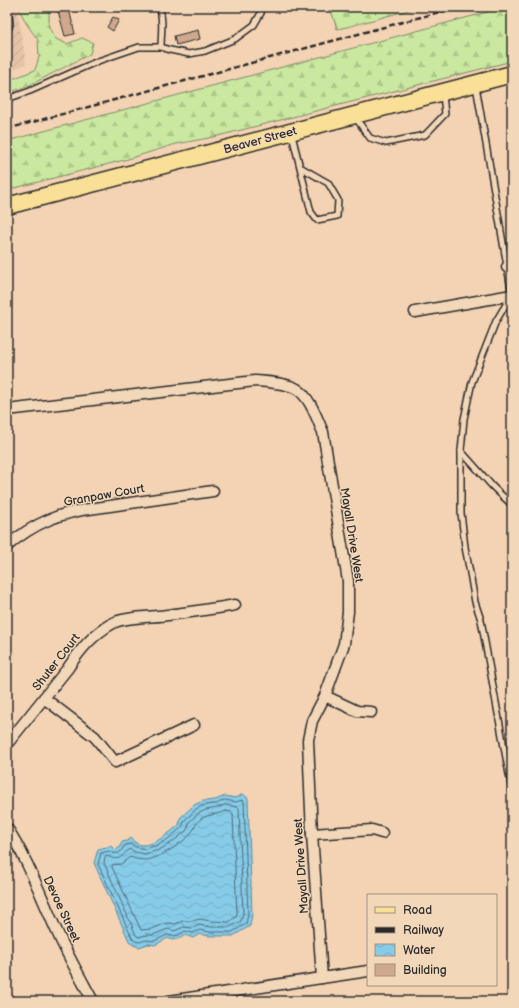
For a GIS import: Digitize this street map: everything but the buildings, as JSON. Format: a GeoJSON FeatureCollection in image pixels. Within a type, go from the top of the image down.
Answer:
{"type":"FeatureCollection","features":[{"type":"Feature","properties":{"kind":"main road","name":"Beaver Street"},"geometry":{"type":"LineString","coordinates":[[7,206],[512,74]]}},
{"type":"Feature","properties":{"kind":"street"},"geometry":{"type":"LineString","coordinates":[[415,312],[512,296]]}},
{"type":"Feature","properties":{"kind":"street","name":"Mayall Drive West"},"geometry":{"type":"LineString","coordinates":[[7,410],[254,381],[279,383],[297,389],[305,396],[315,413],[323,432],[348,581],[348,612],[344,644],[325,696],[312,721],[308,740],[312,834],[322,978]]}},
{"type":"Feature","properties":{"kind":"street","name":"Granpaw Court"},"geometry":{"type":"LineString","coordinates":[[7,546],[35,525],[80,510],[213,491]]}},
{"type":"Feature","properties":{"kind":"street","name":"Shuter Court"},"geometry":{"type":"LineString","coordinates":[[7,744],[85,645],[114,622],[235,606]]}},
{"type":"Feature","properties":{"kind":"street"},"geometry":{"type":"LineString","coordinates":[[325,696],[357,711],[371,712]]}},
{"type":"Feature","properties":{"kind":"street"},"geometry":{"type":"LineString","coordinates":[[44,698],[95,737],[115,762],[194,725]]}},
{"type":"Feature","properties":{"kind":"street","name":"Devoe Street"},"geometry":{"type":"LineString","coordinates":[[7,828],[43,898],[59,936],[93,1001]]}},
{"type":"Feature","properties":{"kind":"street"},"geometry":{"type":"LineString","coordinates":[[312,834],[372,830],[382,833]]}},
{"type":"Feature","properties":{"kind":"street"},"geometry":{"type":"LineString","coordinates":[[169,1001],[367,971]]}},
{"type":"Feature","properties":{"kind":"lane"},"geometry":{"type":"LineString","coordinates":[[7,33],[10,24],[8,7]]}},
{"type":"Feature","properties":{"kind":"lane"},"geometry":{"type":"LineString","coordinates":[[159,7],[162,28],[161,47]]}},
{"type":"Feature","properties":{"kind":"lane"},"geometry":{"type":"LineString","coordinates":[[7,98],[30,91],[98,61],[139,47],[161,47],[189,54],[205,51],[235,39],[254,25],[261,13],[262,7]]}},
{"type":"Feature","properties":{"kind":"lane"},"geometry":{"type":"LineString","coordinates":[[475,83],[509,266],[512,296],[496,321],[472,382],[464,419],[461,451],[461,513],[465,547],[475,602],[481,620],[512,791]]}},
{"type":"Feature","properties":{"kind":"lane"},"geometry":{"type":"LineString","coordinates":[[354,115],[370,138],[386,142],[425,135],[445,114],[443,92]]}},
{"type":"Feature","properties":{"kind":"lane"},"geometry":{"type":"LineString","coordinates":[[291,132],[311,212],[317,220],[336,216],[338,200],[328,183],[300,167]]}},
{"type":"Feature","properties":{"kind":"lane"},"geometry":{"type":"LineString","coordinates":[[461,451],[512,505]]}},
{"type":"Feature","properties":{"kind":"shaded area"},"geometry":{"type":"Polygon","coordinates":[[[7,7],[17,7],[26,64],[7,72],[7,7]]]}},
{"type":"Feature","properties":{"kind":"green space"},"geometry":{"type":"Polygon","coordinates":[[[18,7],[49,7],[49,28],[56,39],[67,44],[82,38],[93,43],[90,54],[26,87],[7,93],[7,80],[35,70],[39,57],[38,40],[26,23],[18,7]]]}},
{"type":"Feature","properties":{"kind":"green space"},"geometry":{"type":"Polygon","coordinates":[[[330,7],[420,7],[337,29],[330,7]]]}},
{"type":"Feature","properties":{"kind":"green space"},"geometry":{"type":"Polygon","coordinates":[[[506,7],[512,7],[512,61],[214,137],[176,144],[128,159],[7,190],[7,141],[506,7]]]}},
{"type":"Feature","properties":{"kind":"water"},"geometry":{"type":"Polygon","coordinates":[[[243,794],[248,798],[252,914],[250,926],[233,936],[209,936],[200,934],[193,938],[185,935],[181,938],[172,940],[168,938],[155,945],[148,944],[139,947],[133,945],[129,941],[94,863],[98,849],[111,846],[115,850],[119,848],[122,842],[131,838],[136,843],[141,845],[153,843],[179,825],[180,818],[194,805],[203,801],[215,800],[225,796],[236,798],[243,794]]]}},
{"type":"Feature","properties":{"kind":"railway"},"geometry":{"type":"LineString","coordinates":[[7,129],[458,7]]}}]}
